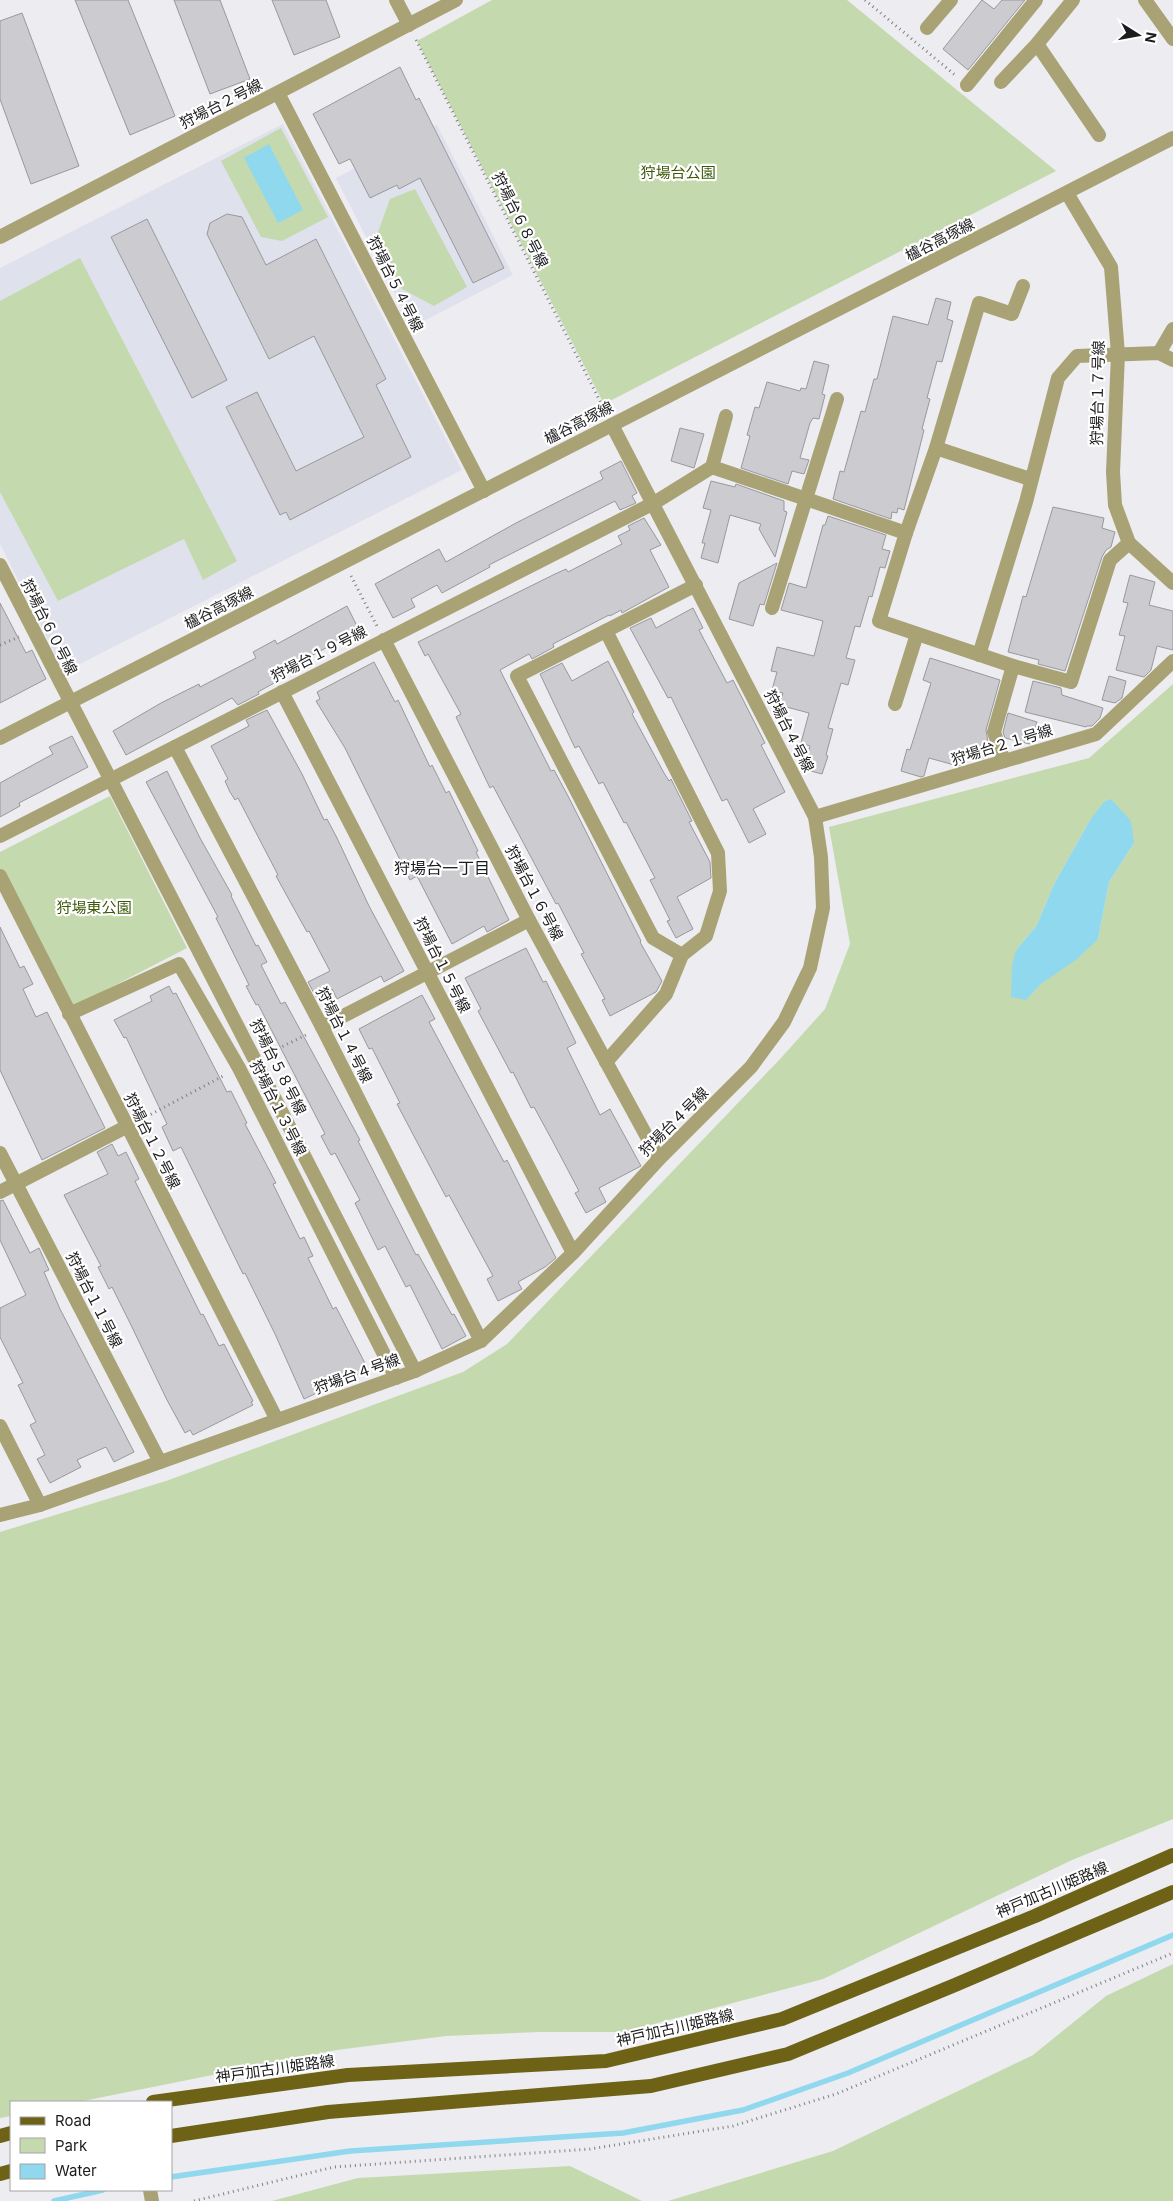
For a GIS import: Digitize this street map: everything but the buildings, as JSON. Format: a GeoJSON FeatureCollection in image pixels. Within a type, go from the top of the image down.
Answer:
{"type":"FeatureCollection","features":[{"type":"Feature","properties":{"kind":"main road","name":"神戸加古川姫路線"},"geometry":{"type":"LineString","coordinates":[[160,2101],[348,2075],[606,2061],[782,2019],[1035,1916],[1173,1855]]}},
{"type":"Feature","properties":{"kind":"main road"},"geometry":{"type":"LineString","coordinates":[[172,2136],[328,2112],[651,2086],[788,2054],[1173,1892]]}},
{"type":"Feature","properties":{"kind":"street"},"geometry":{"type":"LineString","coordinates":[[396,0],[409,25]]}},
{"type":"Feature","properties":{"kind":"street","name":"狩場台２号線"},"geometry":{"type":"LineString","coordinates":[[0,237],[456,0]]}},
{"type":"Feature","properties":{"kind":"street"},"geometry":{"type":"LineString","coordinates":[[927,28],[950,0]]}},
{"type":"Feature","properties":{"kind":"street"},"geometry":{"type":"LineString","coordinates":[[967,85],[1036,0]]}},
{"type":"Feature","properties":{"kind":"street"},"geometry":{"type":"LineString","coordinates":[[1001,82],[1073,0]]}},
{"type":"Feature","properties":{"kind":"street"},"geometry":{"type":"LineString","coordinates":[[1145,0],[1172,34]]}},
{"type":"Feature","properties":{"kind":"street"},"geometry":{"type":"LineString","coordinates":[[1036,44],[1099,135]]}},
{"type":"Feature","properties":{"kind":"street","name":"狩場台５４号線"},"geometry":{"type":"LineString","coordinates":[[278,93],[484,491]]}},
{"type":"Feature","properties":{"kind":"street","name":"櫨谷高塚線"},"geometry":{"type":"LineString","coordinates":[[0,738],[1173,138]]}},
{"type":"Feature","properties":{"kind":"street","name":"狩場台１７号線"},"geometry":{"type":"LineString","coordinates":[[1067,193],[1110,267],[1118,354],[1113,472],[1115,505],[1129,542],[1173,583]]}},
{"type":"Feature","properties":{"kind":"street"},"geometry":{"type":"LineString","coordinates":[[1023,286],[1012,314],[979,303],[936,448],[906,533],[879,621],[1013,666],[1071,682],[1110,560],[1129,542]]}},
{"type":"Feature","properties":{"kind":"street"},"geometry":{"type":"LineString","coordinates":[[1159,352],[1173,329]]}},
{"type":"Feature","properties":{"kind":"street"},"geometry":{"type":"LineString","coordinates":[[979,655],[1026,502],[1030,479],[1042,443],[1058,378],[1077,356],[1159,352],[1173,360]]}},
{"type":"Feature","properties":{"kind":"street"},"geometry":{"type":"LineString","coordinates":[[772,608],[837,399]]}},
{"type":"Feature","properties":{"kind":"street"},"geometry":{"type":"LineString","coordinates":[[726,416],[712,467],[906,533]]}},
{"type":"Feature","properties":{"kind":"street","name":"狩場台４号線"},"geometry":{"type":"LineString","coordinates":[[0,1515],[40,1505],[396,1378],[481,1341],[573,1253],[660,1159],[751,1067],[784,1022],[810,968],[823,908],[821,857],[815,818],[654,503],[612,425]]}},
{"type":"Feature","properties":{"kind":"street"},"geometry":{"type":"LineString","coordinates":[[936,448],[1030,479]]}},
{"type":"Feature","properties":{"kind":"street","name":"狩場台１９号線"},"geometry":{"type":"LineString","coordinates":[[0,836],[654,503],[712,467]]}},
{"type":"Feature","properties":{"kind":"street","name":"狩場台６０号線"},"geometry":{"type":"LineString","coordinates":[[0,565],[69,703],[110,779]]}},
{"type":"Feature","properties":{"kind":"street"},"geometry":{"type":"LineString","coordinates":[[682,955],[653,938],[517,676],[696,585]]}},
{"type":"Feature","properties":{"kind":"street"},"geometry":{"type":"LineString","coordinates":[[606,631],[718,852],[720,891],[706,936],[682,955],[666,994],[606,1062]]}},
{"type":"Feature","properties":{"kind":"street"},"geometry":{"type":"LineString","coordinates":[[895,704],[917,634]]}},
{"type":"Feature","properties":{"kind":"street","name":"狩場台１６号線"},"geometry":{"type":"LineString","coordinates":[[384,640],[529,920],[660,1159]]}},
{"type":"Feature","properties":{"kind":"street","name":"狩場台２１号線"},"geometry":{"type":"LineString","coordinates":[[815,818],[1096,734],[1173,661]]}},
{"type":"Feature","properties":{"kind":"street"},"geometry":{"type":"LineString","coordinates":[[1004,762],[994,732],[1013,666]]}},
{"type":"Feature","properties":{"kind":"street","name":"狩場台１５号線"},"geometry":{"type":"LineString","coordinates":[[282,692],[573,1253]]}},
{"type":"Feature","properties":{"kind":"street","name":"狩場台１４号線"},"geometry":{"type":"LineString","coordinates":[[175,747],[322,1027],[481,1341]]}},
{"type":"Feature","properties":{"kind":"street","name":"狩場台５８号線"},"geometry":{"type":"LineString","coordinates":[[110,779],[415,1370]]}},
{"type":"Feature","properties":{"kind":"street","name":"狩場台１２号線"},"geometry":{"type":"LineString","coordinates":[[0,876],[126,1127],[277,1420]]}},
{"type":"Feature","properties":{"kind":"street"},"geometry":{"type":"LineString","coordinates":[[322,1027],[529,920]]}},
{"type":"Feature","properties":{"kind":"street","name":"狩場台１３号線"},"geometry":{"type":"LineString","coordinates":[[69,1014],[179,964],[239,1068],[396,1378]]}},
{"type":"Feature","properties":{"kind":"street"},"geometry":{"type":"LineString","coordinates":[[0,1192],[126,1127]]}},
{"type":"Feature","properties":{"kind":"street","name":"狩場台１１号線"},"geometry":{"type":"LineString","coordinates":[[0,1153],[160,1462]]}},
{"type":"Feature","properties":{"kind":"street"},"geometry":{"type":"LineString","coordinates":[[0,1426],[40,1505]]}},
{"type":"Feature","properties":{"kind":"path","name":"狩場台６８号線"},"geometry":{"type":"LineString","coordinates":[[409,25],[612,425]]}},
{"type":"Feature","properties":{"kind":"path"},"geometry":{"type":"LineString","coordinates":[[344,562],[384,640]]}},
{"type":"Feature","properties":{"kind":"path"},"geometry":{"type":"LineString","coordinates":[[0,646],[33,631]]}},
{"type":"Feature","properties":{"kind":"path"},"geometry":{"type":"LineString","coordinates":[[256,1059],[322,1027]]}},
{"type":"Feature","properties":{"kind":"path"},"geometry":{"type":"LineString","coordinates":[[126,1127],[239,1068]]}},
{"type":"Feature","properties":{"kind":"path"},"geometry":{"type":"LineString","coordinates":[[194,2201],[334,2167],[590,2150],[733,2126],[836,2094],[1173,1953]]}},
{"type":"Feature","properties":{"kind":"shaded area"},"geometry":{"type":"Polygon","coordinates":[[[283,124],[462,470],[64,672],[0,544],[0,268],[283,124]]]}},
{"type":"Feature","properties":{"kind":"shaded area"},"geometry":{"type":"Polygon","coordinates":[[[437,125],[513,275],[412,327],[336,178],[437,125]]]}},
{"type":"Feature","properties":{"kind":"green space","name":"狩場台公園"},"geometry":{"type":"Polygon","coordinates":[[[492,0],[847,0],[1056,171],[604,404],[417,41],[492,0]]]}},
{"type":"Feature","properties":{"kind":"green space"},"geometry":{"type":"Polygon","coordinates":[[[281,128],[328,217],[282,241],[261,237],[221,161],[281,128]]]}},
{"type":"Feature","properties":{"kind":"green space"},"geometry":{"type":"Polygon","coordinates":[[[415,189],[467,287],[434,306],[402,289],[375,240],[390,199],[415,189]]]}},
{"type":"Feature","properties":{"kind":"green space"},"geometry":{"type":"Polygon","coordinates":[[[80,258],[237,561],[203,580],[184,539],[58,601],[0,492],[0,301],[80,258]]]}},
{"type":"Feature","properties":{"kind":"green space"},"geometry":{"type":"Polygon","coordinates":[[[1173,684],[1173,1819],[1072,1860],[823,1979],[624,2032],[540,2032],[446,2036],[337,2050],[83,2101],[10,2101],[10,2116],[0,2118],[0,1532],[166,1481],[463,1372],[507,1344],[781,1058],[825,1009],[850,944],[829,827],[1089,758],[1173,684]],[[1090,820],[1053,886],[1037,925],[1016,950],[1031,994],[1098,939],[1109,882],[1134,843],[1090,820]]]}},
{"type":"Feature","properties":{"kind":"green space","name":"狩場東公園"},"geometry":{"type":"Polygon","coordinates":[[[110,796],[187,948],[71,1008],[0,869],[0,852],[110,796]]]}},
{"type":"Feature","properties":{"kind":"green space"},"geometry":{"type":"Polygon","coordinates":[[[1173,1964],[1173,2201],[668,2201],[833,2151],[1033,2055],[1106,1996],[1173,1964]]]}},
{"type":"Feature","properties":{"kind":"green space"},"geometry":{"type":"Polygon","coordinates":[[[570,2166],[642,2201],[272,2201],[358,2178],[570,2166]]]}},
{"type":"Feature","properties":{"kind":"water"},"geometry":{"type":"Polygon","coordinates":[[[269,144],[303,210],[278,223],[244,158],[269,144]]]}},
{"type":"Feature","properties":{"kind":"water"},"geometry":{"type":"Polygon","coordinates":[[[1111,799],[1131,821],[1134,843],[1109,882],[1098,939],[1077,959],[1041,984],[1026,1000],[1011,997],[1012,966],[1016,950],[1037,925],[1053,886],[1090,820],[1104,802],[1111,799]]]}},
{"type":"Feature","properties":{"kind":"waterway"},"geometry":{"type":"LineString","coordinates":[[172,2177],[350,2151],[623,2133],[743,2110],[848,2073],[1173,1935]]}},
{"type":"Feature","properties":{"kind":"waterway"},"geometry":{"type":"LineString","coordinates":[[54,2201],[99,2191]]}},
{"type":"Feature","properties":{"kind":"district","name":"狩場台一丁目"},"geometry":{"type":"Point","coordinates":[442,868]}}]}
